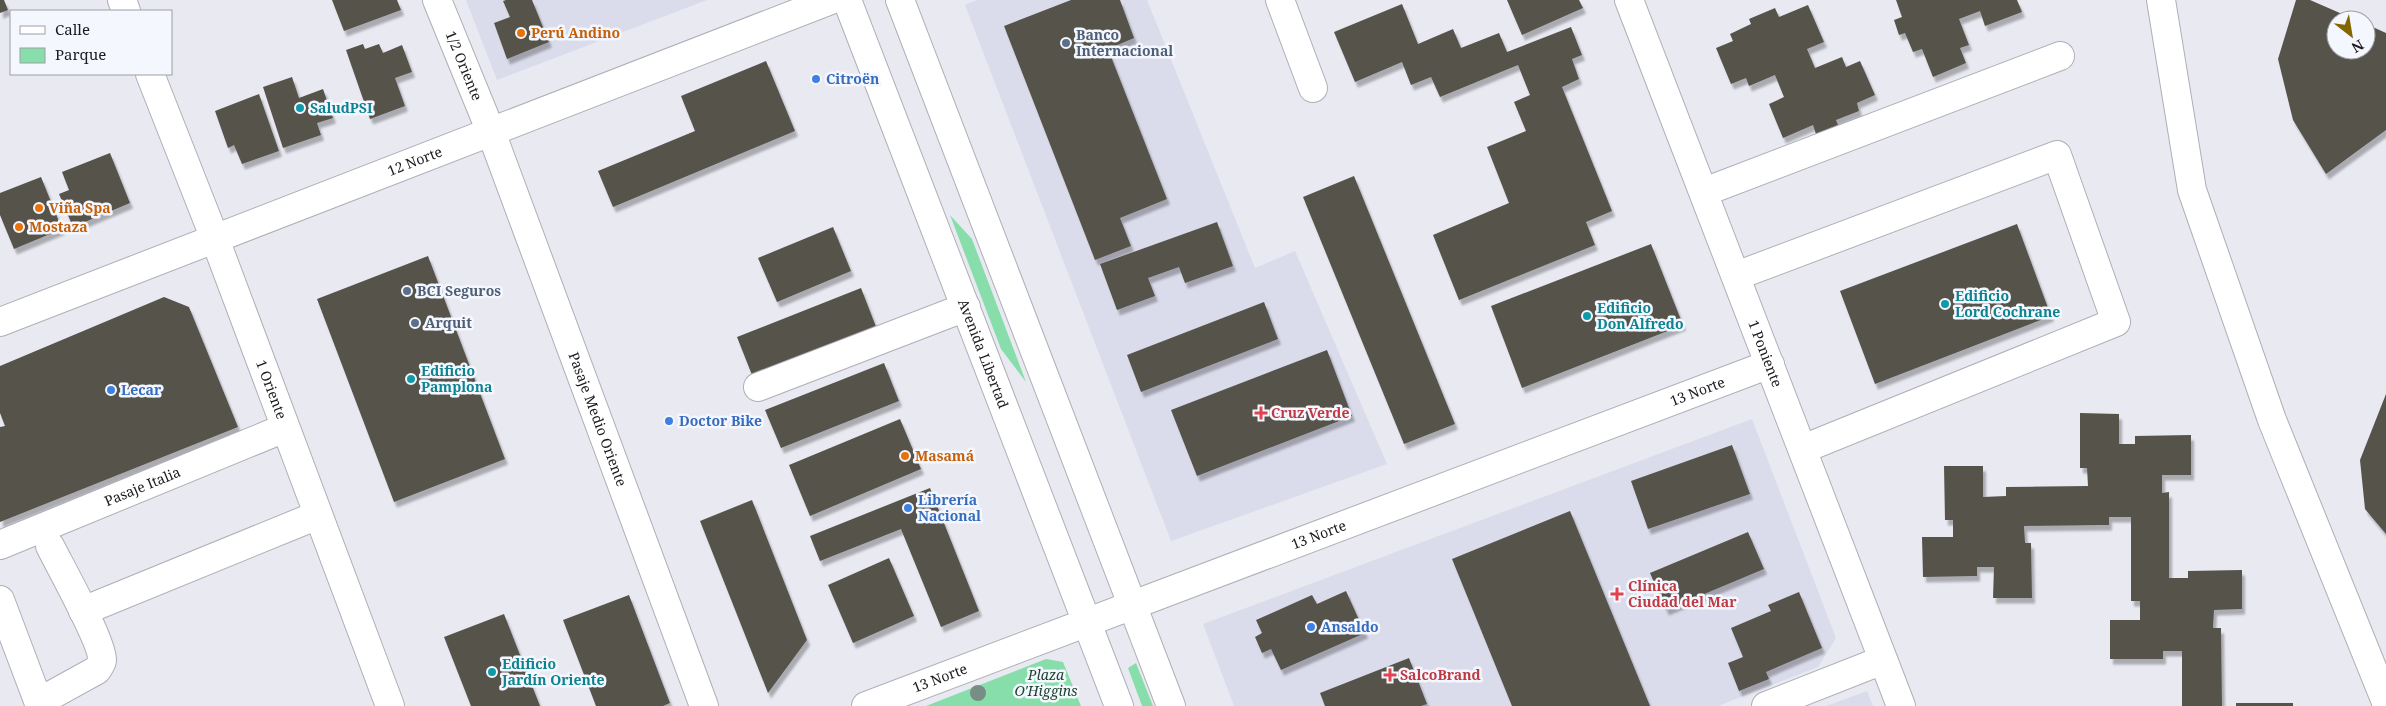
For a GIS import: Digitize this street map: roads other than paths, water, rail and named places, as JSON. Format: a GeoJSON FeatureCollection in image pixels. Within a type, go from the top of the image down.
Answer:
{"type":"FeatureCollection","features":[{"type":"Feature","properties":{"kind":"street","name":"1/2 Oriente"},"geometry":{"type":"LineString","coordinates":[[437,0],[491,132]]}},
{"type":"Feature","properties":{"kind":"street","name":"12 Norte"},"geometry":{"type":"LineString","coordinates":[[0,322],[831,0]]}},
{"type":"Feature","properties":{"kind":"street","name":"Avenida Libertad"},"geometry":{"type":"LineString","coordinates":[[847,0],[1119,706]]}},
{"type":"Feature","properties":{"kind":"street"},"geometry":{"type":"LineString","coordinates":[[900,0],[1131,604],[1172,706]]}},
{"type":"Feature","properties":{"kind":"street"},"geometry":{"type":"LineString","coordinates":[[1280,0],[1313,88]]}},
{"type":"Feature","properties":{"kind":"street","name":"1 Poniente"},"geometry":{"type":"LineString","coordinates":[[1629,0],[1803,449],[1900,706]]}},
{"type":"Feature","properties":{"kind":"street"},"geometry":{"type":"LineString","coordinates":[[2161,0],[2192,190],[2272,420],[2386,702]]}},
{"type":"Feature","properties":{"kind":"street"},"geometry":{"type":"LineString","coordinates":[[1704,192],[2060,56]]}},
{"type":"Feature","properties":{"kind":"street","name":"1 Oriente"},"geometry":{"type":"LineString","coordinates":[[150,75],[216,239],[390,706]]}},
{"type":"Feature","properties":{"kind":"street","name":"Pasaje Medio Oriente"},"geometry":{"type":"LineString","coordinates":[[491,132],[704,706]]}},
{"type":"Feature","properties":{"kind":"street"},"geometry":{"type":"LineString","coordinates":[[1736,276],[2057,155],[2116,322],[1803,449]]}},
{"type":"Feature","properties":{"kind":"street"},"geometry":{"type":"LineString","coordinates":[[758,387],[966,307]]}},
{"type":"Feature","properties":{"kind":"street","name":"13 Norte"},"geometry":{"type":"LineString","coordinates":[[866,706],[1131,604],[1770,364]]}},
{"type":"Feature","properties":{"kind":"street","name":"Pasaje Italia"},"geometry":{"type":"LineString","coordinates":[[0,545],[285,428]]}},
{"type":"Feature","properties":{"kind":"street"},"geometry":{"type":"LineString","coordinates":[[83,611],[318,516]]}},
{"type":"Feature","properties":{"kind":"street"},"geometry":{"type":"LineString","coordinates":[[0,600],[40,704],[98,670],[103,661],[101,651],[50,546]]}},
{"type":"Feature","properties":{"kind":"street"},"geometry":{"type":"LineString","coordinates":[[1766,706],[1883,660]]}},
{"type":"Feature","properties":{"kind":"place","name":"Perú Andino"},"geometry":{"type":"Point","coordinates":[521,33]}},
{"type":"Feature","properties":{"kind":"place","name":"Banco Internacional"},"geometry":{"type":"Point","coordinates":[1066,43]}},
{"type":"Feature","properties":{"kind":"place","name":"Citroën"},"geometry":{"type":"Point","coordinates":[816,79]}},
{"type":"Feature","properties":{"kind":"place","name":"SaludPSI"},"geometry":{"type":"Point","coordinates":[300,108]}},
{"type":"Feature","properties":{"kind":"place","name":"Viña Spa"},"geometry":{"type":"Point","coordinates":[39,208]}},
{"type":"Feature","properties":{"kind":"place","name":"Mostaza"},"geometry":{"type":"Point","coordinates":[19,227]}},
{"type":"Feature","properties":{"kind":"place","name":"BCI Seguros"},"geometry":{"type":"Point","coordinates":[407,291]}},
{"type":"Feature","properties":{"kind":"place","name":"Edificio Lord Cochrane"},"geometry":{"type":"Point","coordinates":[1945,304]}},
{"type":"Feature","properties":{"kind":"place","name":"Edificio Don Alfredo"},"geometry":{"type":"Point","coordinates":[1587,316]}},
{"type":"Feature","properties":{"kind":"place","name":"Arquit"},"geometry":{"type":"Point","coordinates":[415,323]}},
{"type":"Feature","properties":{"kind":"place","name":"Edificio Pamplona"},"geometry":{"type":"Point","coordinates":[411,379]}},
{"type":"Feature","properties":{"kind":"place","name":"Lecar"},"geometry":{"type":"Point","coordinates":[111,390]}},
{"type":"Feature","properties":{"kind":"place","name":"Cruz Verde"},"geometry":{"type":"Point","coordinates":[1261,413]}},
{"type":"Feature","properties":{"kind":"place","name":"Doctor Bike"},"geometry":{"type":"Point","coordinates":[669,421]}},
{"type":"Feature","properties":{"kind":"place","name":"Masamá"},"geometry":{"type":"Point","coordinates":[905,456]}},
{"type":"Feature","properties":{"kind":"place","name":"Librería Nacional"},"geometry":{"type":"Point","coordinates":[908,508]}},
{"type":"Feature","properties":{"kind":"place","name":"Clínica Ciudad del Mar"},"geometry":{"type":"Point","coordinates":[1617,594]}},
{"type":"Feature","properties":{"kind":"place","name":"Ansaldo"},"geometry":{"type":"Point","coordinates":[1311,627]}},
{"type":"Feature","properties":{"kind":"place","name":"Edificio Jardín Oriente"},"geometry":{"type":"Point","coordinates":[492,672]}},
{"type":"Feature","properties":{"kind":"place","name":"SalcoBrand"},"geometry":{"type":"Point","coordinates":[1390,675]}},
{"type":"Feature","properties":{"kind":"park label","name":"Plaza O'Higgins"},"geometry":{"type":"Point","coordinates":[1046,684]}}]}
